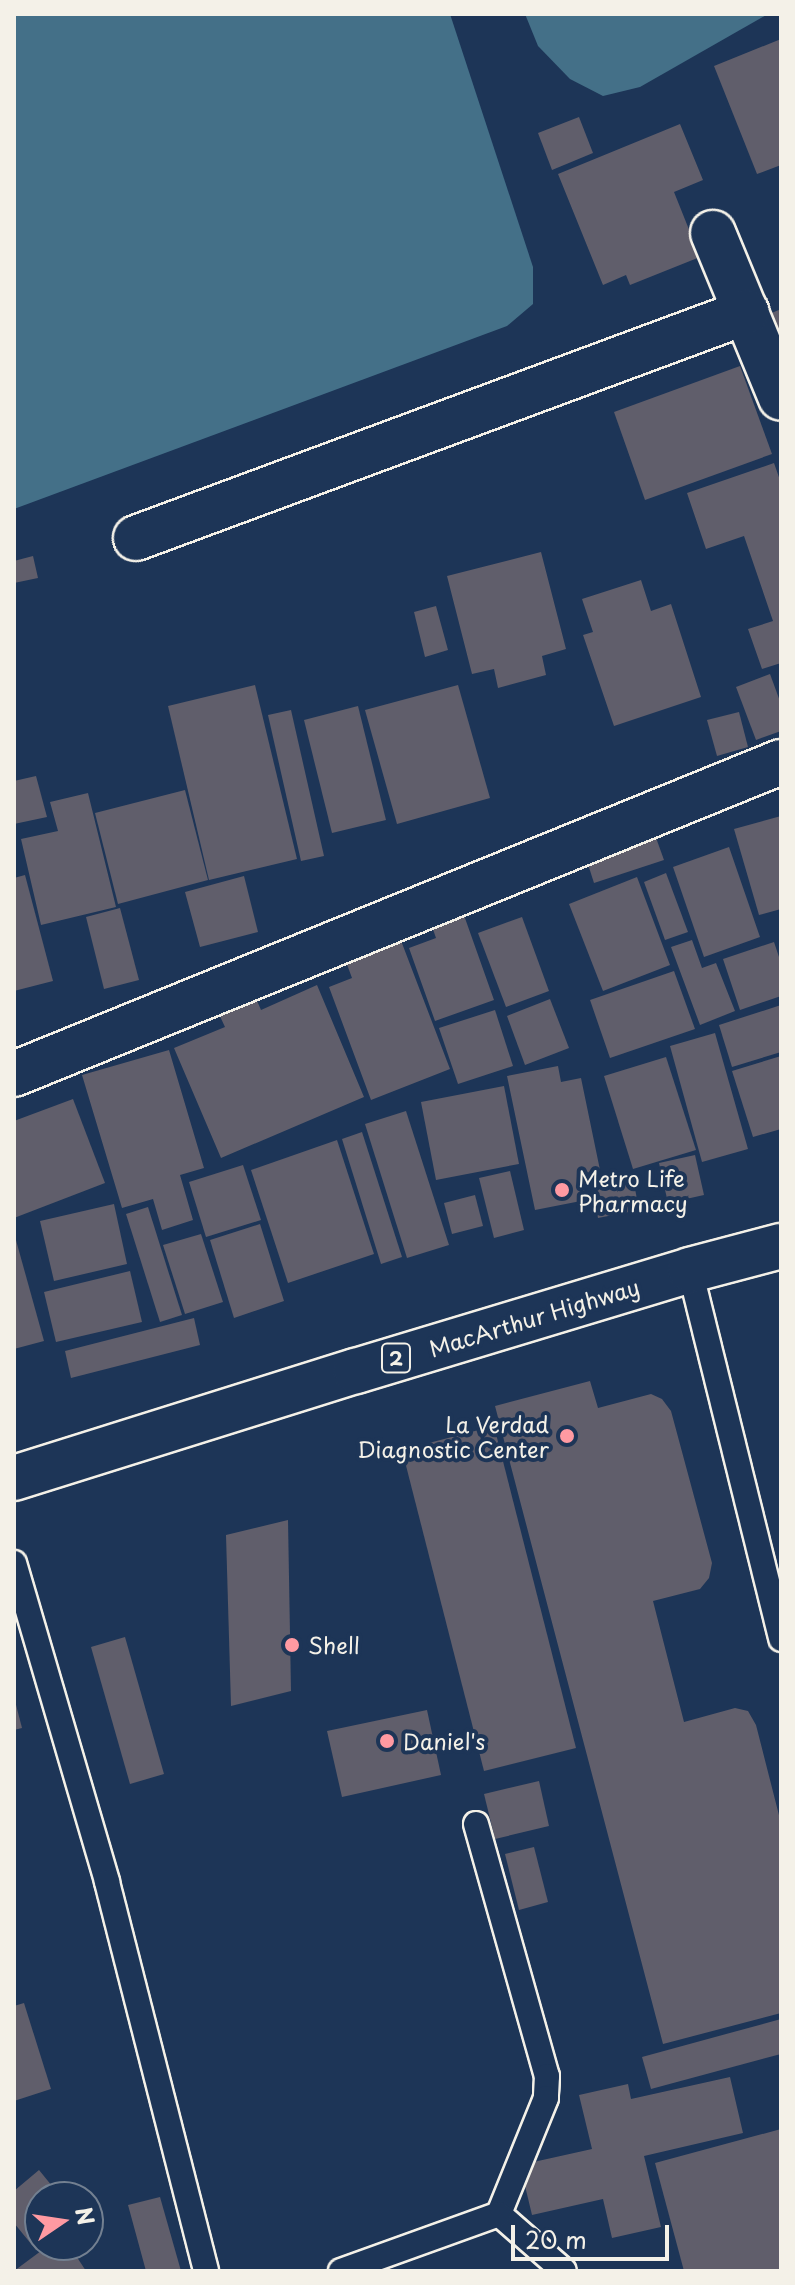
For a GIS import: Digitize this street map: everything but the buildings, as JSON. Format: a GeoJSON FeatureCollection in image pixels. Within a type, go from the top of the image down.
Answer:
{"type":"FeatureCollection","features":[{"type":"Feature","properties":{"kind":"main road"},"geometry":{"type":"LineString","coordinates":[[713,233],[781,398]]}},
{"type":"Feature","properties":{"kind":"main road"},"geometry":{"type":"LineString","coordinates":[[136,538],[746,312]]}},
{"type":"Feature","properties":{"kind":"main road"},"geometry":{"type":"LineString","coordinates":[[14,1074],[781,762]]}},
{"type":"Feature","properties":{"kind":"main road","name":"MacArthur Highway"},"geometry":{"type":"LineString","coordinates":[[14,1478],[690,1270],[781,1246]]}},
{"type":"Feature","properties":{"kind":"lane"},"geometry":{"type":"LineString","coordinates":[[690,1270],[781,1639]]}},
{"type":"Feature","properties":{"kind":"lane"},"geometry":{"type":"LineString","coordinates":[[14,1563],[107,1882],[206,2271]]}},
{"type":"Feature","properties":{"kind":"lane"},"geometry":{"type":"LineString","coordinates":[[341,2271],[499,2214],[546,2098],[547,2076],[476,1824]]}},
{"type":"Feature","properties":{"kind":"lane"},"geometry":{"type":"LineString","coordinates":[[499,2214],[564,2271]]}},
{"type":"Feature","properties":{"kind":"water"},"geometry":{"type":"Polygon","coordinates":[[[14,14],[450,14],[533,267],[533,304],[507,326],[14,509],[14,14]]]}},
{"type":"Feature","properties":{"kind":"water"},"geometry":{"type":"Polygon","coordinates":[[[525,14],[768,14],[640,87],[603,96],[570,79],[538,46],[525,14]]]}},
{"type":"Feature","properties":{"kind":"place","name":"Metro Life Pharmacy"},"geometry":{"type":"Point","coordinates":[562,1190]}},
{"type":"Feature","properties":{"kind":"place","name":"La Verdad Diagnostic Center"},"geometry":{"type":"Point","coordinates":[567,1436]}},
{"type":"Feature","properties":{"kind":"place","name":"Shell"},"geometry":{"type":"Point","coordinates":[292,1645]}},
{"type":"Feature","properties":{"kind":"place","name":"Daniel's"},"geometry":{"type":"Point","coordinates":[387,1741]}}]}
